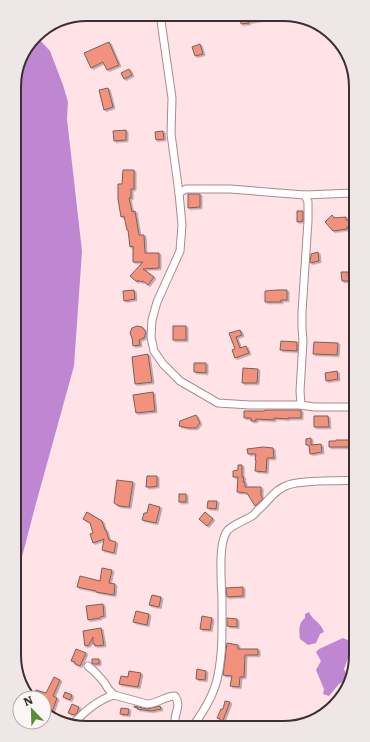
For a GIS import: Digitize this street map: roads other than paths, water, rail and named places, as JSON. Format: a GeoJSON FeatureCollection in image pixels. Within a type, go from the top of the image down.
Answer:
{"type":"FeatureCollection","features":[{"type":"Feature","properties":{"kind":"street"},"geometry":{"type":"LineString","coordinates":[[161,21],[172,98],[171,134],[182,225],[180,251],[157,302],[152,320],[151,337],[154,351],[163,364],[180,381],[218,402],[250,405],[349,407]]}},
{"type":"Feature","properties":{"kind":"street"},"geometry":{"type":"LineString","coordinates":[[179,193],[186,190],[230,189],[304,195],[349,193]]}},
{"type":"Feature","properties":{"kind":"street"},"geometry":{"type":"LineString","coordinates":[[301,405],[300,391],[303,341],[302,312],[308,221],[308,202],[304,195]]}},
{"type":"Feature","properties":{"kind":"street"},"geometry":{"type":"LineString","coordinates":[[196,721],[215,686],[218,674],[221,647],[222,551],[224,538],[228,530],[251,516],[262,507],[272,495],[287,485],[310,482],[349,480]]}},
{"type":"Feature","properties":{"kind":"street"},"geometry":{"type":"LineString","coordinates":[[88,666],[114,694],[147,704],[152,704],[170,696],[175,696],[178,700],[175,721]]}},
{"type":"Feature","properties":{"kind":"street"},"geometry":{"type":"LineString","coordinates":[[77,720],[92,706],[114,694]]}}]}
